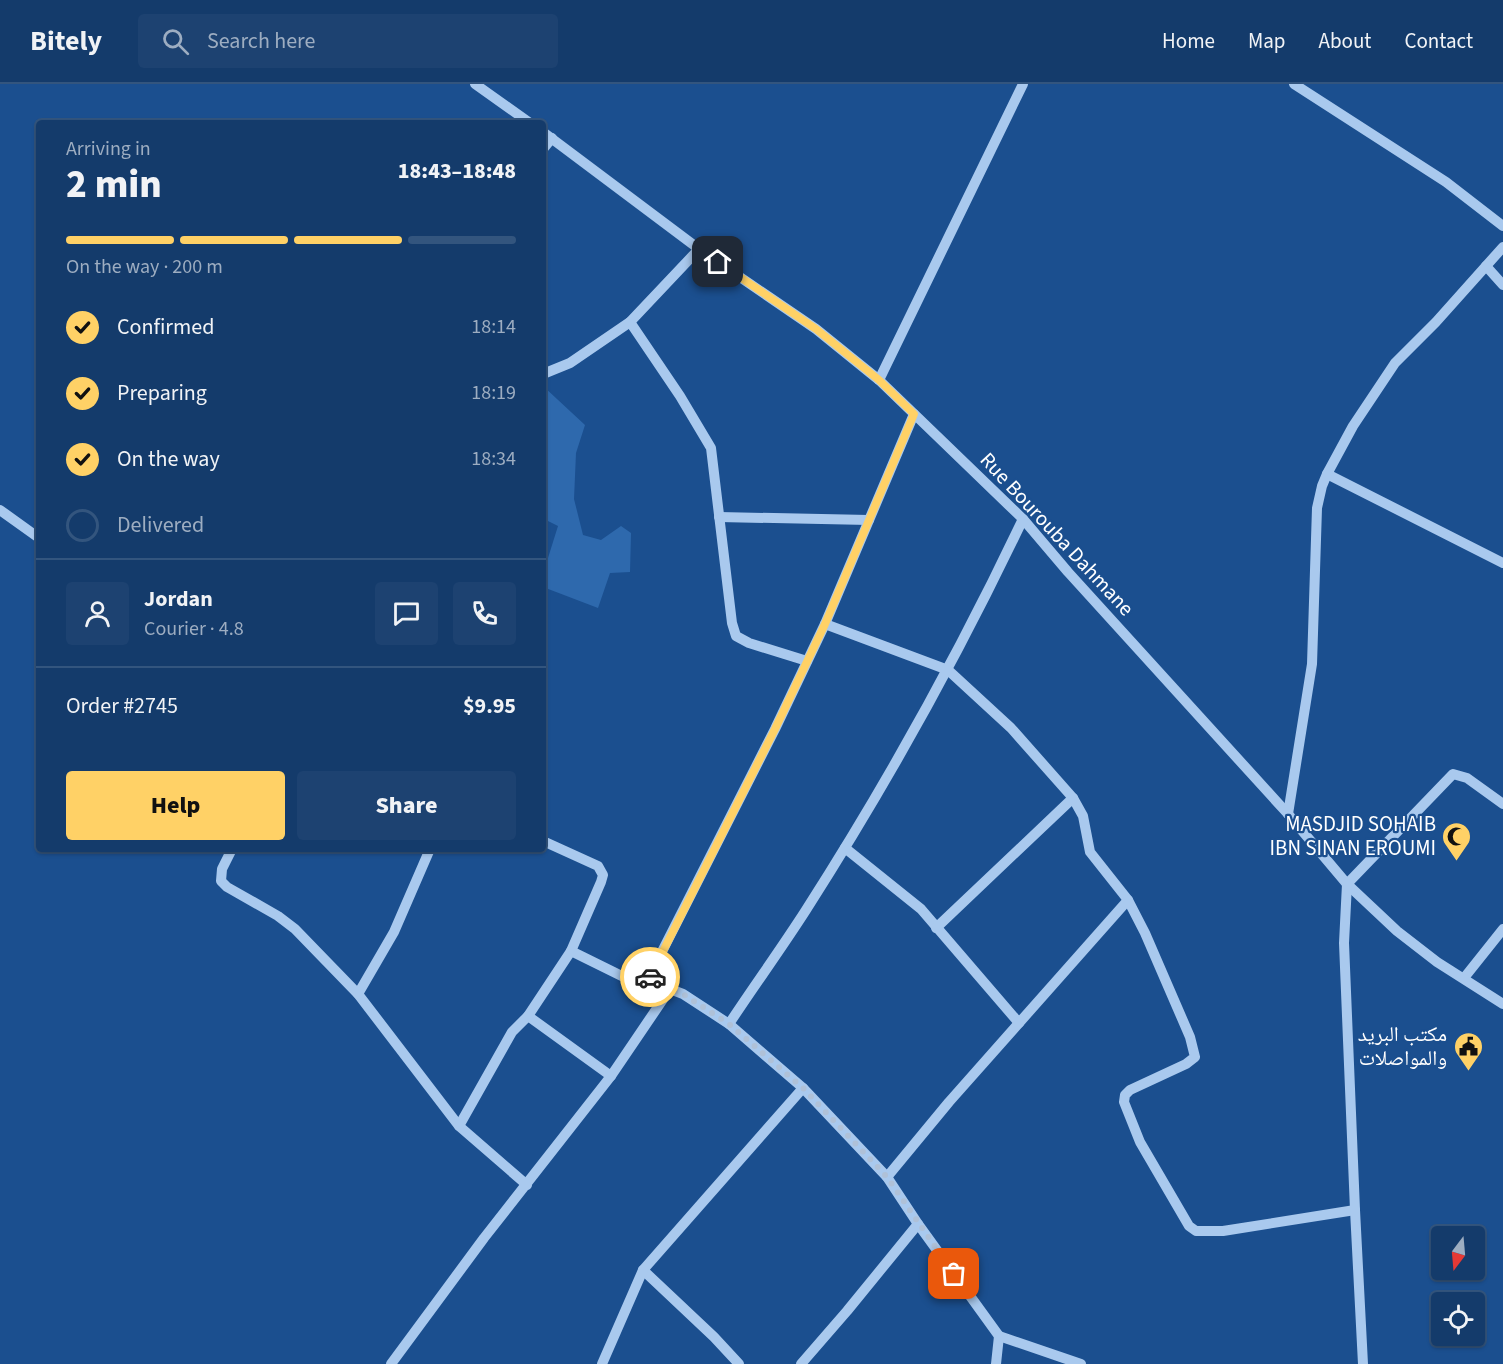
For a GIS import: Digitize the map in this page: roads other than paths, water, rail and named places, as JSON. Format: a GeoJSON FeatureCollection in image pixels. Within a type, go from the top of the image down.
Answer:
{"type":"FeatureCollection","features":[{"type":"Feature","properties":{"kind":"street"},"geometry":{"type":"LineString","coordinates":[[879,380],[1023,84]]}},
{"type":"Feature","properties":{"kind":"street"},"geometry":{"type":"LineString","coordinates":[[1294,84],[1446,182],[1503,226]]}},
{"type":"Feature","properties":{"kind":"street"},"geometry":{"type":"LineString","coordinates":[[481,86],[526,120]]}},
{"type":"Feature","properties":{"kind":"street","name":"Rue Bourouba Dahmane"},"geometry":{"type":"LineString","coordinates":[[548,135],[699,249],[816,329],[879,380],[1023,519],[1068,572],[1288,814],[1347,884],[1397,931],[1437,962],[1503,1004]]}},
{"type":"Feature","properties":{"kind":"street"},"geometry":{"type":"LineString","coordinates":[[1288,814],[1312,664],[1317,508],[1322,486],[1353,426],[1395,363],[1436,322],[1503,247]]}},
{"type":"Feature","properties":{"kind":"street"},"geometry":{"type":"LineString","coordinates":[[546,373],[570,363],[630,322],[699,249]]}},
{"type":"Feature","properties":{"kind":"street"},"geometry":{"type":"LineString","coordinates":[[1486,266],[1503,285]]}},
{"type":"Feature","properties":{"kind":"street"},"geometry":{"type":"LineString","coordinates":[[630,322],[680,396],[711,448],[732,623],[736,636],[749,644],[807,661]]}},
{"type":"Feature","properties":{"kind":"street"},"geometry":{"type":"LineString","coordinates":[[644,987],[775,729],[825,624],[914,414]]}},
{"type":"Feature","properties":{"kind":"street"},"geometry":{"type":"LineString","coordinates":[[1327,474],[1503,563]]}},
{"type":"Feature","properties":{"kind":"street"},"geometry":{"type":"LineString","coordinates":[[0,510],[36,536]]}},
{"type":"Feature","properties":{"kind":"street"},"geometry":{"type":"LineString","coordinates":[[719,517],[869,520]]}},
{"type":"Feature","properties":{"kind":"street"},"geometry":{"type":"LineString","coordinates":[[729,1024],[845,848],[948,670],[1023,519]]}},
{"type":"Feature","properties":{"kind":"street"},"geometry":{"type":"LineString","coordinates":[[825,624],[948,670],[1011,728],[1073,798],[1083,816],[1090,852],[1128,900],[1190,1037],[1195,1057],[1186,1064],[1130,1090],[1125,1095],[1124,1102],[1140,1142],[1189,1226],[1196,1231],[1223,1231],[1355,1210]]}},
{"type":"Feature","properties":{"kind":"street"},"geometry":{"type":"LineString","coordinates":[[1363,1364],[1344,943],[1347,884],[1453,774],[1467,778],[1503,804]]}},
{"type":"Feature","properties":{"kind":"street"},"geometry":{"type":"LineString","coordinates":[[936,928],[1073,798]]}},
{"type":"Feature","properties":{"kind":"street"},"geometry":{"type":"LineString","coordinates":[[459,1126],[512,1032],[528,1016],[570,951],[603,875],[598,866],[546,842]]}},
{"type":"Feature","properties":{"kind":"street"},"geometry":{"type":"LineString","coordinates":[[845,848],[921,909],[1019,1023]]}},
{"type":"Feature","properties":{"kind":"street"},"geometry":{"type":"LineString","coordinates":[[230,852],[222,869],[221,881],[226,887],[278,916],[295,929],[358,994],[459,1126],[527,1185]]}},
{"type":"Feature","properties":{"kind":"street"},"geometry":{"type":"LineString","coordinates":[[358,994],[394,932],[429,852]]}},
{"type":"Feature","properties":{"kind":"street"},"geometry":{"type":"LineString","coordinates":[[887,1177],[949,1102],[1128,900]]}},
{"type":"Feature","properties":{"kind":"street"},"geometry":{"type":"LineString","coordinates":[[1464,978],[1503,928]]}},
{"type":"Feature","properties":{"kind":"street"},"geometry":{"type":"LineString","coordinates":[[570,951],[644,987],[670,989],[683,994],[729,1024],[803,1088],[887,1177],[999,1336],[1081,1364]]}},
{"type":"Feature","properties":{"kind":"street"},"geometry":{"type":"LineString","coordinates":[[391,1364],[484,1238],[611,1076],[670,989]]}},
{"type":"Feature","properties":{"kind":"street"},"geometry":{"type":"LineString","coordinates":[[528,1016],[611,1076]]}},
{"type":"Feature","properties":{"kind":"street"},"geometry":{"type":"LineString","coordinates":[[602,1364],[643,1270],[803,1088]]}},
{"type":"Feature","properties":{"kind":"street"},"geometry":{"type":"LineString","coordinates":[[801,1364],[918,1224]]}},
{"type":"Feature","properties":{"kind":"street"},"geometry":{"type":"LineString","coordinates":[[643,1270],[714,1337],[739,1364]]}},
{"type":"Feature","properties":{"kind":"street"},"geometry":{"type":"LineString","coordinates":[[996,1364],[999,1336]]}},
{"type":"Feature","properties":{"kind":"place","name":"MASDJID SOHAIB IBN SINAN EROUMI"},"geometry":{"type":"Point","coordinates":[1457,862]}},
{"type":"Feature","properties":{"kind":"place","name":"مكتب البريد والمواصلات"},"geometry":{"type":"Point","coordinates":[1468,1072]}}]}
